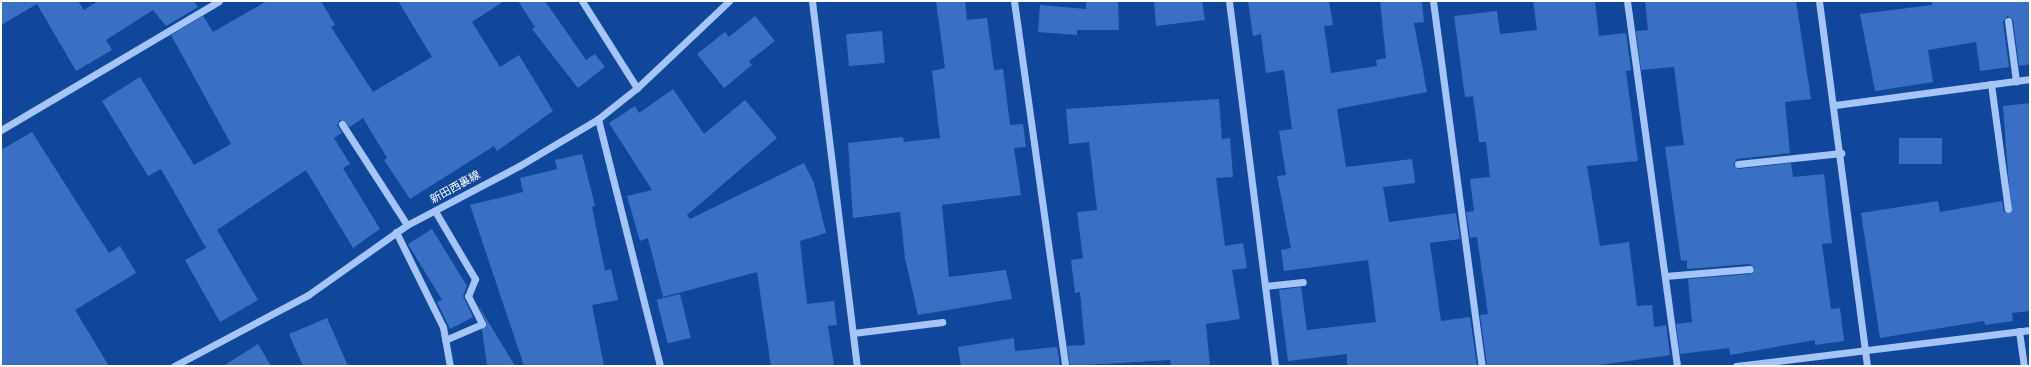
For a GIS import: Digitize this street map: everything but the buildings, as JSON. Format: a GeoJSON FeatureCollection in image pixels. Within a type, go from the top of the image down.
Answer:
{"type":"FeatureCollection","features":[{"type":"Feature","properties":{"kind":"street"},"geometry":{"type":"LineString","coordinates":[[1,130],[219,1]]}},
{"type":"Feature","properties":{"kind":"street"},"geometry":{"type":"LineString","coordinates":[[582,1],[637,88]]}},
{"type":"Feature","properties":{"kind":"street","name":"新田西裏線"},"geometry":{"type":"LineString","coordinates":[[174,366],[186,363],[308,295],[407,225],[435,211],[598,119],[637,88],[729,1]]}},
{"type":"Feature","properties":{"kind":"street"},"geometry":{"type":"LineString","coordinates":[[812,1],[857,366]]}},
{"type":"Feature","properties":{"kind":"street"},"geometry":{"type":"LineString","coordinates":[[1014,1],[1065,366]]}},
{"type":"Feature","properties":{"kind":"street"},"geometry":{"type":"LineString","coordinates":[[1229,1],[1275,366]]}},
{"type":"Feature","properties":{"kind":"street"},"geometry":{"type":"LineString","coordinates":[[1433,1],[1482,366]]}},
{"type":"Feature","properties":{"kind":"street"},"geometry":{"type":"LineString","coordinates":[[1627,1],[1677,366]]}},
{"type":"Feature","properties":{"kind":"street"},"geometry":{"type":"LineString","coordinates":[[1819,1],[1835,105],[1867,366]]}},
{"type":"Feature","properties":{"kind":"street"},"geometry":{"type":"LineString","coordinates":[[2008,21],[2016,81]]}},
{"type":"Feature","properties":{"kind":"street"},"geometry":{"type":"LineString","coordinates":[[1835,105],[2030,79]]}},
{"type":"Feature","properties":{"kind":"street"},"geometry":{"type":"LineString","coordinates":[[1991,84],[2008,209]]}},
{"type":"Feature","properties":{"kind":"street"},"geometry":{"type":"LineString","coordinates":[[598,119],[660,366]]}},
{"type":"Feature","properties":{"kind":"street"},"geometry":{"type":"LineString","coordinates":[[342,124],[407,225]]}},
{"type":"Feature","properties":{"kind":"street"},"geometry":{"type":"LineString","coordinates":[[1738,164],[1841,153]]}},
{"type":"Feature","properties":{"kind":"street"},"geometry":{"type":"LineString","coordinates":[[435,211],[475,279],[468,296],[482,324],[445,340]]}},
{"type":"Feature","properties":{"kind":"street"},"geometry":{"type":"LineString","coordinates":[[396,232],[443,327],[450,366]]}},
{"type":"Feature","properties":{"kind":"street"},"geometry":{"type":"LineString","coordinates":[[1665,276],[1750,269]]}},
{"type":"Feature","properties":{"kind":"street"},"geometry":{"type":"LineString","coordinates":[[1265,286],[1303,282]]}},
{"type":"Feature","properties":{"kind":"street"},"geometry":{"type":"LineString","coordinates":[[853,333],[942,322]]}},
{"type":"Feature","properties":{"kind":"street"},"geometry":{"type":"LineString","coordinates":[[1736,366],[2030,330]]}},
{"type":"Feature","properties":{"kind":"street"},"geometry":{"type":"LineString","coordinates":[[2019,331],[2024,366]]}}]}
